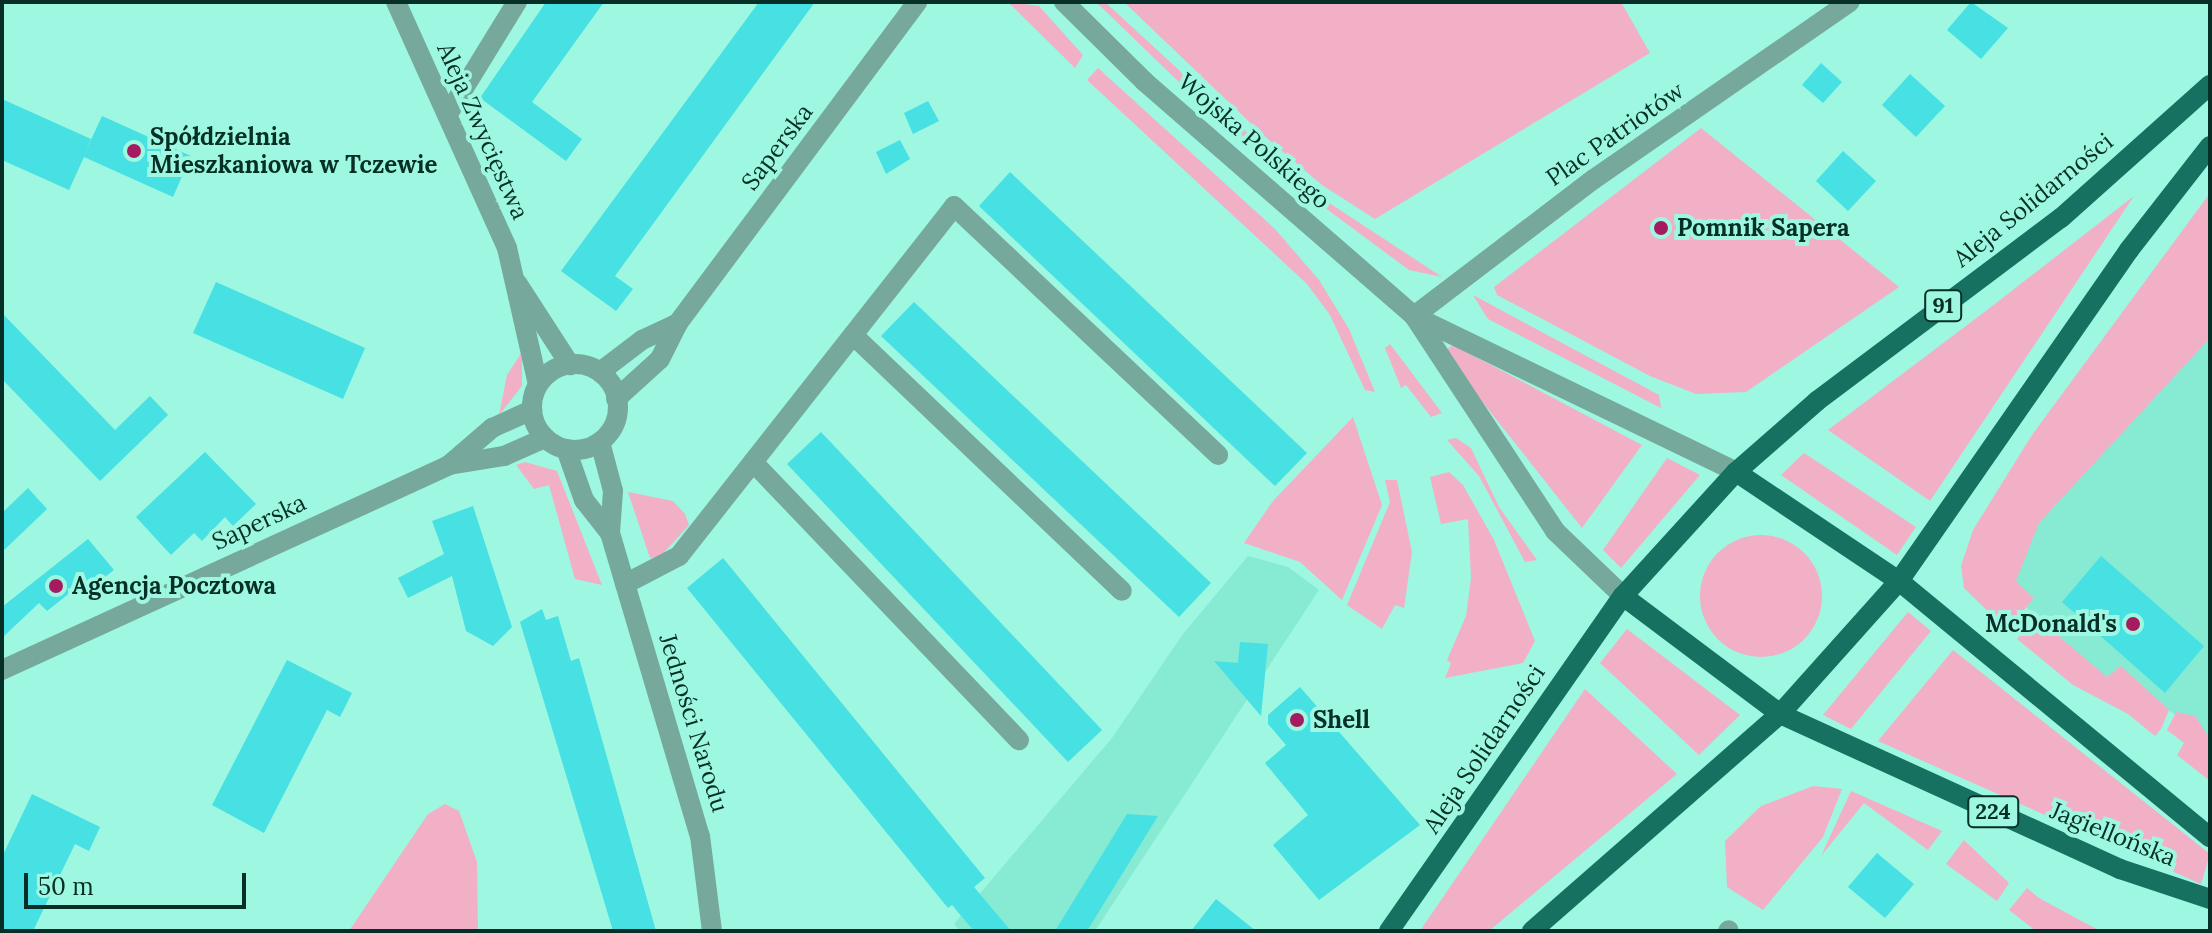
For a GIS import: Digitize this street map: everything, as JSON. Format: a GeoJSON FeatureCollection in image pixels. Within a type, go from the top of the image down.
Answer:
{"type":"FeatureCollection","features":[{"type":"Feature","properties":{"kind":"main road","name":"Aleja Solidarności"},"geometry":{"type":"LineString","coordinates":[[1736,472],[1817,401],[2061,218],[2210,85]]}},
{"type":"Feature","properties":{"kind":"main road"},"geometry":{"type":"LineString","coordinates":[[1532,931],[1780,714],[1899,581],[2129,250],[2210,146]]}},
{"type":"Feature","properties":{"kind":"main road","name":"Jagiellońska"},"geometry":{"type":"LineString","coordinates":[[1736,472],[1899,581],[2210,837]]}},
{"type":"Feature","properties":{"kind":"main road","name":"91"},"geometry":{"type":"LineString","coordinates":[[1623,596],[1736,472]]}},
{"type":"Feature","properties":{"kind":"main road","name":"Aleja Solidarności"},"geometry":{"type":"LineString","coordinates":[[1389,931],[1623,596]]}},
{"type":"Feature","properties":{"kind":"main road","name":"Jagiellońska"},"geometry":{"type":"LineString","coordinates":[[1623,596],[1780,714],[2120,869],[2210,899]]}},
{"type":"Feature","properties":{"kind":"street","name":"Aleja Zwycięstwa"},"geometry":{"type":"LineString","coordinates":[[396,2],[487,197],[517,283],[538,385]]}},
{"type":"Feature","properties":{"kind":"street"},"geometry":{"type":"LineString","coordinates":[[448,114],[517,2]]}},
{"type":"Feature","properties":{"kind":"street","name":"Saperska"},"geometry":{"type":"LineString","coordinates":[[616,399],[660,359],[678,323],[917,2]]}},
{"type":"Feature","properties":{"kind":"street","name":"Wojska Polskiego"},"geometry":{"type":"LineString","coordinates":[[1064,2],[1155,91],[1414,316],[1736,472]]}},
{"type":"Feature","properties":{"kind":"street","name":"Plac Patriotów"},"geometry":{"type":"LineString","coordinates":[[1414,316],[1594,179],[1850,2]]}},
{"type":"Feature","properties":{"kind":"street"},"geometry":{"type":"LineString","coordinates":[[625,584],[679,556],[954,206],[1218,455]]}},
{"type":"Feature","properties":{"kind":"street","name":"Aleja Zwycięstwa"},"geometry":{"type":"LineString","coordinates":[[517,283],[535,303],[570,365]]}},
{"type":"Feature","properties":{"kind":"street","name":"Wojska Polskiego"},"geometry":{"type":"LineString","coordinates":[[1414,316],[1555,531],[1623,596]]}},
{"type":"Feature","properties":{"kind":"street","name":"Saperska"},"geometry":{"type":"LineString","coordinates":[[600,372],[642,340],[678,323]]}},
{"type":"Feature","properties":{"kind":"street"},"geometry":{"type":"LineString","coordinates":[[853,335],[1122,591]]}},
{"type":"Feature","properties":{"kind":"street"},"geometry":{"type":"LineString","coordinates":[[570,365],[600,372],[611,382],[616,399],[615,421],[600,442],[566,449],[545,438],[532,410],[538,385],[555,369],[570,365]]}},
{"type":"Feature","properties":{"kind":"street"},"geometry":{"type":"LineString","coordinates":[[449,465],[492,428],[532,410]]}},
{"type":"Feature","properties":{"kind":"street","name":"Saperska"},"geometry":{"type":"LineString","coordinates":[[2,670],[449,465],[504,456],[545,438]]}},
{"type":"Feature","properties":{"kind":"street","name":"Jedności Narodu"},"geometry":{"type":"LineString","coordinates":[[600,442],[613,491],[610,533],[700,836],[712,931]]}},
{"type":"Feature","properties":{"kind":"street","name":"Jedności Narodu"},"geometry":{"type":"LineString","coordinates":[[566,449],[584,500],[610,533]]}},
{"type":"Feature","properties":{"kind":"street"},"geometry":{"type":"LineString","coordinates":[[753,462],[1019,740]]}},
{"type":"Feature","properties":{"kind":"shaded area"},"geometry":{"type":"Polygon","coordinates":[[[1008,2],[1039,6],[1083,55],[1075,68],[1008,2]]]}},
{"type":"Feature","properties":{"kind":"shaded area"},"geometry":{"type":"Polygon","coordinates":[[[1096,2],[1105,2],[1308,189],[1442,277],[1409,270],[1305,193],[1208,110],[1096,2]]]}},
{"type":"Feature","properties":{"kind":"shaded area"},"geometry":{"type":"Polygon","coordinates":[[[1124,2],[1621,2],[1650,53],[1375,219],[1322,185],[1261,133],[1124,2]]]}},
{"type":"Feature","properties":{"kind":"shaded area"},"geometry":{"type":"Polygon","coordinates":[[[1098,68],[1275,229],[1319,280],[1349,329],[1375,392],[1365,390],[1330,315],[1307,284],[1087,80],[1098,68]]]}},
{"type":"Feature","properties":{"kind":"shaded area"},"geometry":{"type":"Polygon","coordinates":[[[1701,128],[1899,287],[1746,392],[1696,394],[1650,376],[1497,295],[1494,287],[1701,128]]]}},
{"type":"Feature","properties":{"kind":"shaded area"},"geometry":{"type":"Polygon","coordinates":[[[2210,193],[2210,338],[2039,523],[2016,581],[2034,598],[2014,622],[2002,625],[1964,588],[1961,566],[1973,530],[2032,435],[2210,193]]]}},
{"type":"Feature","properties":{"kind":"shaded area"},"geometry":{"type":"Polygon","coordinates":[[[2134,196],[1930,501],[1828,430],[1991,307],[2134,196]]]}},
{"type":"Feature","properties":{"kind":"shaded area"},"geometry":{"type":"Polygon","coordinates":[[[1473,295],[1659,395],[1661,408],[1488,319],[1473,295]]]}},
{"type":"Feature","properties":{"kind":"shaded area"},"geometry":{"type":"Polygon","coordinates":[[[2210,331],[2210,743],[2173,713],[2091,668],[2023,604],[1998,566],[2210,331]]]}},
{"type":"Feature","properties":{"kind":"shaded area"},"geometry":{"type":"Polygon","coordinates":[[[1390,344],[1442,413],[1431,417],[1406,385],[1401,388],[1385,348],[1390,344]]]}},
{"type":"Feature","properties":{"kind":"shaded area"},"geometry":{"type":"Polygon","coordinates":[[[1453,345],[1642,445],[1582,528],[1443,352],[1453,345]]]}},
{"type":"Feature","properties":{"kind":"shaded area"},"geometry":{"type":"Polygon","coordinates":[[[522,352],[522,386],[499,415],[507,375],[522,352]]]}},
{"type":"Feature","properties":{"kind":"shaded area"},"geometry":{"type":"Polygon","coordinates":[[[1353,417],[1382,505],[1342,600],[1300,562],[1244,543],[1273,501],[1353,417]]]}},
{"type":"Feature","properties":{"kind":"shaded area"},"geometry":{"type":"Polygon","coordinates":[[[1456,438],[1471,448],[1499,507],[1537,560],[1525,562],[1479,476],[1447,440],[1456,438]]]}},
{"type":"Feature","properties":{"kind":"shaded area"},"geometry":{"type":"Polygon","coordinates":[[[1804,453],[1916,527],[1897,555],[1781,475],[1804,453]]]}},
{"type":"Feature","properties":{"kind":"shaded area"},"geometry":{"type":"Polygon","coordinates":[[[1667,458],[1700,475],[1621,568],[1603,550],[1667,458]]]}},
{"type":"Feature","properties":{"kind":"shaded area"},"geometry":{"type":"Polygon","coordinates":[[[525,462],[557,471],[602,585],[575,579],[549,485],[534,489],[516,465],[525,462]]]}},
{"type":"Feature","properties":{"kind":"shaded area"},"geometry":{"type":"Polygon","coordinates":[[[1449,472],[1463,485],[1494,540],[1535,641],[1523,663],[1445,678],[1451,663],[1447,660],[1466,616],[1471,578],[1468,519],[1441,524],[1430,477],[1449,472]]]}},
{"type":"Feature","properties":{"kind":"shaded area"},"geometry":{"type":"Polygon","coordinates":[[[1385,480],[1397,480],[1412,552],[1404,608],[1395,605],[1382,629],[1347,605],[1390,502],[1385,480]]]}},
{"type":"Feature","properties":{"kind":"shaded area"},"geometry":{"type":"Polygon","coordinates":[[[628,492],[673,501],[685,514],[689,525],[660,557],[650,558],[628,492]]]}},
{"type":"Feature","properties":{"kind":"shaded area"},"geometry":{"type":"Polygon","coordinates":[[[1761,535],[1784,540],[1804,553],[1817,573],[1822,596],[1817,619],[1804,639],[1784,652],[1761,657],[1738,652],[1718,639],[1705,619],[1700,596],[1705,573],[1718,553],[1738,540],[1761,535]]]}},
{"type":"Feature","properties":{"kind":"shaded area"},"geometry":{"type":"Polygon","coordinates":[[[1248,556],[1288,567],[1319,590],[1095,931],[960,931],[954,924],[1112,738],[1183,634],[1248,556]]]}},
{"type":"Feature","properties":{"kind":"shaded area"},"geometry":{"type":"Polygon","coordinates":[[[1908,612],[1931,631],[1851,729],[1823,715],[1908,612]]]}},
{"type":"Feature","properties":{"kind":"shaded area"},"geometry":{"type":"Polygon","coordinates":[[[2035,616],[2107,677],[2121,666],[2169,710],[2155,736],[2128,714],[2073,685],[2017,639],[2035,616]]]}},
{"type":"Feature","properties":{"kind":"shaded area"},"geometry":{"type":"Polygon","coordinates":[[[1627,629],[1740,715],[1699,755],[1600,663],[1627,629]]]}},
{"type":"Feature","properties":{"kind":"shaded area"},"geometry":{"type":"Polygon","coordinates":[[[1953,650],[2210,854],[2201,884],[1878,741],[1953,650]]]}},
{"type":"Feature","properties":{"kind":"shaded area"},"geometry":{"type":"Polygon","coordinates":[[[1585,689],[1677,774],[1489,931],[1420,931],[1585,689]]]}},
{"type":"Feature","properties":{"kind":"shaded area"},"geometry":{"type":"Polygon","coordinates":[[[2176,712],[2195,716],[2210,739],[2210,781],[2177,755],[2184,743],[2167,730],[2176,712]]]}},
{"type":"Feature","properties":{"kind":"shaded area"},"geometry":{"type":"Polygon","coordinates":[[[1813,786],[1842,789],[1823,837],[1763,910],[1727,887],[1725,841],[1761,806],[1813,786]]]}},
{"type":"Feature","properties":{"kind":"shaded area"},"geometry":{"type":"Polygon","coordinates":[[[1851,791],[1942,831],[1928,850],[1864,803],[1821,856],[1851,791]]]}},
{"type":"Feature","properties":{"kind":"shaded area"},"geometry":{"type":"Polygon","coordinates":[[[445,804],[459,811],[477,862],[478,931],[349,931],[428,814],[445,804]]]}},
{"type":"Feature","properties":{"kind":"shaded area"},"geometry":{"type":"Polygon","coordinates":[[[1964,840],[2009,883],[1997,901],[1946,864],[1964,840]]]}},
{"type":"Feature","properties":{"kind":"shaded area"},"geometry":{"type":"Polygon","coordinates":[[[2027,888],[2039,898],[2100,931],[2036,931],[2009,910],[2027,888]]]}},
{"type":"Feature","properties":{"kind":"building"},"geometry":{"type":"Polygon","coordinates":[[[546,2],[604,2],[532,102],[582,139],[566,161],[480,98],[546,2]]]}},
{"type":"Feature","properties":{"kind":"building"},"geometry":{"type":"Polygon","coordinates":[[[759,2],[815,2],[615,276],[633,289],[616,311],[561,271],[759,2]]]}},
{"type":"Feature","properties":{"kind":"building"},"geometry":{"type":"Polygon","coordinates":[[[1971,2],[2008,28],[1981,59],[1947,30],[1971,2]]]}},
{"type":"Feature","properties":{"kind":"building"},"geometry":{"type":"Polygon","coordinates":[[[1821,63],[1842,82],[1823,103],[1802,85],[1821,63]]]}},
{"type":"Feature","properties":{"kind":"building"},"geometry":{"type":"Polygon","coordinates":[[[1910,74],[1945,106],[1916,137],[1882,105],[1910,74]]]}},
{"type":"Feature","properties":{"kind":"building"},"geometry":{"type":"Polygon","coordinates":[[[2,99],[91,139],[84,155],[102,116],[191,156],[173,197],[84,157],[69,190],[2,160],[2,99]]]}},
{"type":"Feature","properties":{"kind":"building"},"geometry":{"type":"Polygon","coordinates":[[[928,101],[939,121],[913,134],[904,113],[928,101]]]}},
{"type":"Feature","properties":{"kind":"building"},"geometry":{"type":"Polygon","coordinates":[[[900,140],[910,159],[886,174],[876,152],[900,140]]]}},
{"type":"Feature","properties":{"kind":"building"},"geometry":{"type":"Polygon","coordinates":[[[1843,151],[1876,181],[1848,211],[1816,181],[1843,151]]]}},
{"type":"Feature","properties":{"kind":"building"},"geometry":{"type":"Polygon","coordinates":[[[1010,172],[1307,453],[1275,486],[979,206],[1010,172]]]}},
{"type":"Feature","properties":{"kind":"building"},"geometry":{"type":"Polygon","coordinates":[[[216,282],[365,348],[343,399],[193,333],[216,282]]]}},
{"type":"Feature","properties":{"kind":"building"},"geometry":{"type":"Polygon","coordinates":[[[914,302],[1211,583],[1179,617],[881,336],[914,302]]]}},
{"type":"Feature","properties":{"kind":"building"},"geometry":{"type":"Polygon","coordinates":[[[2,313],[115,430],[150,396],[168,415],[100,481],[2,379],[2,313]]]}},
{"type":"Feature","properties":{"kind":"building"},"geometry":{"type":"Polygon","coordinates":[[[821,432],[1102,730],[1068,762],[787,464],[821,432]]]}},
{"type":"Feature","properties":{"kind":"building"},"geometry":{"type":"Polygon","coordinates":[[[205,452],[256,504],[233,526],[225,517],[202,541],[194,533],[171,555],[136,517],[205,452]]]}},
{"type":"Feature","properties":{"kind":"building"},"geometry":{"type":"Polygon","coordinates":[[[28,488],[47,509],[2,552],[2,513],[28,488]]]}},
{"type":"Feature","properties":{"kind":"building"},"geometry":{"type":"Polygon","coordinates":[[[473,506],[512,627],[493,646],[466,631],[452,576],[408,598],[398,578],[444,554],[432,521],[473,506]]]}},
{"type":"Feature","properties":{"kind":"building"},"geometry":{"type":"Polygon","coordinates":[[[88,539],[114,570],[82,595],[76,588],[47,611],[39,603],[2,638],[2,607],[88,539]]]}},
{"type":"Feature","properties":{"kind":"building","name":"McDonald's"},"geometry":{"type":"Polygon","coordinates":[[[2101,556],[2204,646],[2165,693],[2062,602],[2101,556]]]}},
{"type":"Feature","properties":{"kind":"building"},"geometry":{"type":"Polygon","coordinates":[[[723,558],[985,878],[974,887],[1011,931],[974,931],[952,905],[948,908],[687,588],[723,558]]]}},
{"type":"Feature","properties":{"kind":"building"},"geometry":{"type":"Polygon","coordinates":[[[542,609],[546,620],[558,616],[571,661],[579,658],[656,931],[613,931],[520,622],[542,609]]]}},
{"type":"Feature","properties":{"kind":"building"},"geometry":{"type":"Polygon","coordinates":[[[1240,642],[1268,644],[1261,716],[1214,661],[1238,663],[1240,642]]]}},
{"type":"Feature","properties":{"kind":"building"},"geometry":{"type":"Polygon","coordinates":[[[287,660],[352,693],[340,717],[327,710],[264,833],[212,805],[287,660]]]}},
{"type":"Feature","properties":{"kind":"building"},"geometry":{"type":"Polygon","coordinates":[[[1300,687],[1420,825],[1319,900],[1273,845],[1308,815],[1265,763],[1286,745],[1268,724],[1268,715],[1300,687]]]}},
{"type":"Feature","properties":{"kind":"building"},"geometry":{"type":"Polygon","coordinates":[[[32,794],[100,827],[89,851],[75,844],[33,931],[2,931],[2,857],[32,794]]]}},
{"type":"Feature","properties":{"kind":"building"},"geometry":{"type":"Polygon","coordinates":[[[1127,814],[1158,816],[1087,931],[1055,931],[1127,814]]]}},
{"type":"Feature","properties":{"kind":"building"},"geometry":{"type":"Polygon","coordinates":[[[1877,853],[1914,884],[1885,918],[1848,887],[1877,853]]]}},
{"type":"Feature","properties":{"kind":"building"},"geometry":{"type":"Polygon","coordinates":[[[1216,899],[1256,931],[1191,931],[1216,899]]]}},
{"type":"Feature","properties":{"kind":"place","name":"Spółdzielnia Mieszkaniowa w Tczewie"},"geometry":{"type":"Point","coordinates":[134,151]}},
{"type":"Feature","properties":{"kind":"place","name":"Pomnik Sapera"},"geometry":{"type":"Point","coordinates":[1661,228]}},
{"type":"Feature","properties":{"kind":"place","name":"Agencja Pocztowa"},"geometry":{"type":"Point","coordinates":[56,586]}},
{"type":"Feature","properties":{"kind":"place","name":"McDonald's"},"geometry":{"type":"Point","coordinates":[2133,624]}},
{"type":"Feature","properties":{"kind":"place","name":"Shell"},"geometry":{"type":"Point","coordinates":[1297,720]}}]}
